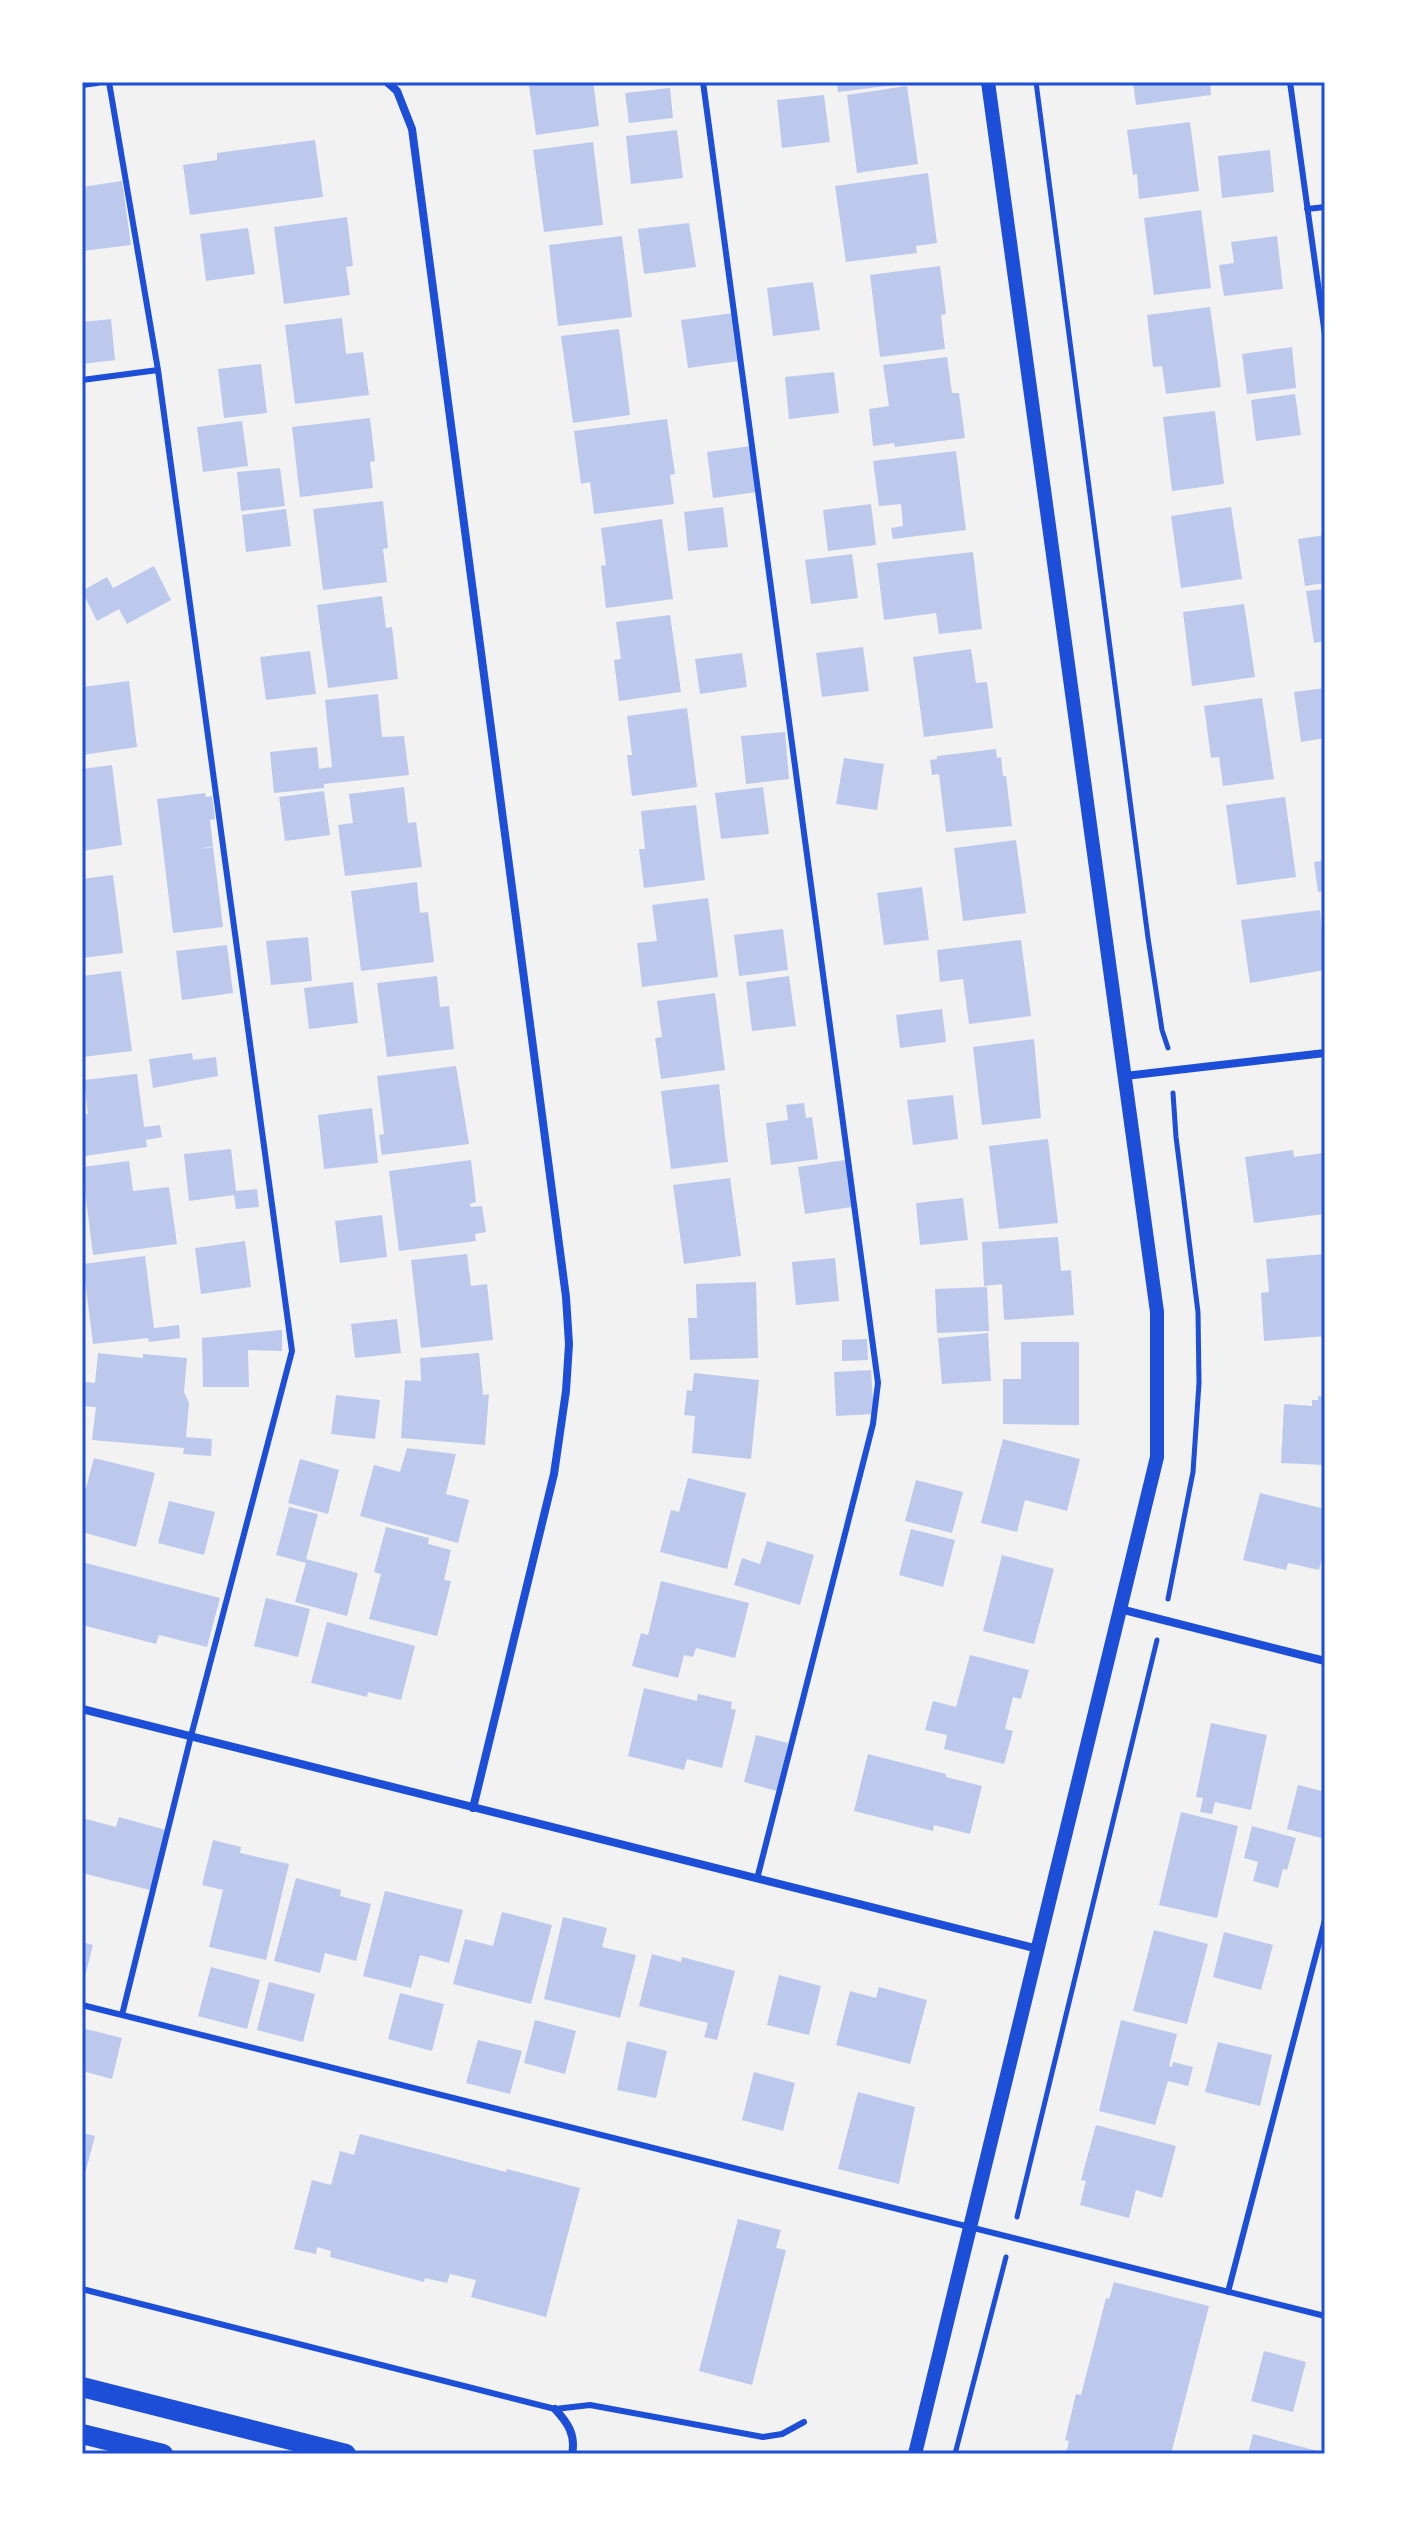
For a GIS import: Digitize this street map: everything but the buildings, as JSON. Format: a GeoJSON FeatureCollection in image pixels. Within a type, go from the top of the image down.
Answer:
{"type":"FeatureCollection","features":[{"type":"Feature","properties":{"kind":"main road"},"geometry":{"type":"LineString","coordinates":[[82,2387],[346,2454]]}},
{"type":"Feature","properties":{"kind":"main road"},"geometry":{"type":"LineString","coordinates":[[82,2434],[163,2454]]}},
{"type":"Feature","properties":{"kind":"street"},"geometry":{"type":"LineString","coordinates":[[82,84],[97,82]]}},
{"type":"Feature","properties":{"kind":"street"},"geometry":{"type":"LineString","coordinates":[[387,82],[397,91],[412,129],[564,1282],[569,1344],[566,1391],[554,1474],[473,1808]]}},
{"type":"Feature","properties":{"kind":"street"},"geometry":{"type":"LineString","coordinates":[[915,2454],[1157,1457],[1157,1312],[988,82]]}},
{"type":"Feature","properties":{"kind":"street"},"geometry":{"type":"LineString","coordinates":[[1125,1076],[1325,1053]]}},
{"type":"Feature","properties":{"kind":"street"},"geometry":{"type":"LineString","coordinates":[[1120,1609],[1325,1661]]}},
{"type":"Feature","properties":{"kind":"street"},"geometry":{"type":"LineString","coordinates":[[82,1709],[1039,1949]]}},
{"type":"Feature","properties":{"kind":"street"},"geometry":{"type":"LineString","coordinates":[[555,2409],[571,2430],[575,2441],[572,2454]]}},
{"type":"Feature","properties":{"kind":"lane"},"geometry":{"type":"LineString","coordinates":[[109,82],[158,370],[292,1351],[122,2015]]}},
{"type":"Feature","properties":{"kind":"lane"},"geometry":{"type":"LineString","coordinates":[[703,82],[878,1383],[873,1424],[757,1879]]}},
{"type":"Feature","properties":{"kind":"lane"},"geometry":{"type":"LineString","coordinates":[[1290,82],[1325,335]]}},
{"type":"Feature","properties":{"kind":"lane"},"geometry":{"type":"LineString","coordinates":[[1307,209],[1325,207]]}},
{"type":"Feature","properties":{"kind":"lane"},"geometry":{"type":"LineString","coordinates":[[82,380],[158,370]]}},
{"type":"Feature","properties":{"kind":"lane"},"geometry":{"type":"LineString","coordinates":[[1228,2292],[1325,1920]]}},
{"type":"Feature","properties":{"kind":"lane"},"geometry":{"type":"LineString","coordinates":[[82,2005],[1325,2316]]}},
{"type":"Feature","properties":{"kind":"lane"},"geometry":{"type":"LineString","coordinates":[[82,2289],[555,2409],[590,2405],[763,2437],[782,2434],[804,2422]]}},
{"type":"Feature","properties":{"kind":"path"},"geometry":{"type":"LineString","coordinates":[[955,2454],[1012,2237],[1163,1620],[1193,1472],[1199,1383],[1198,1312],[1171,1071],[1146,923],[1036,82]]}}]}
